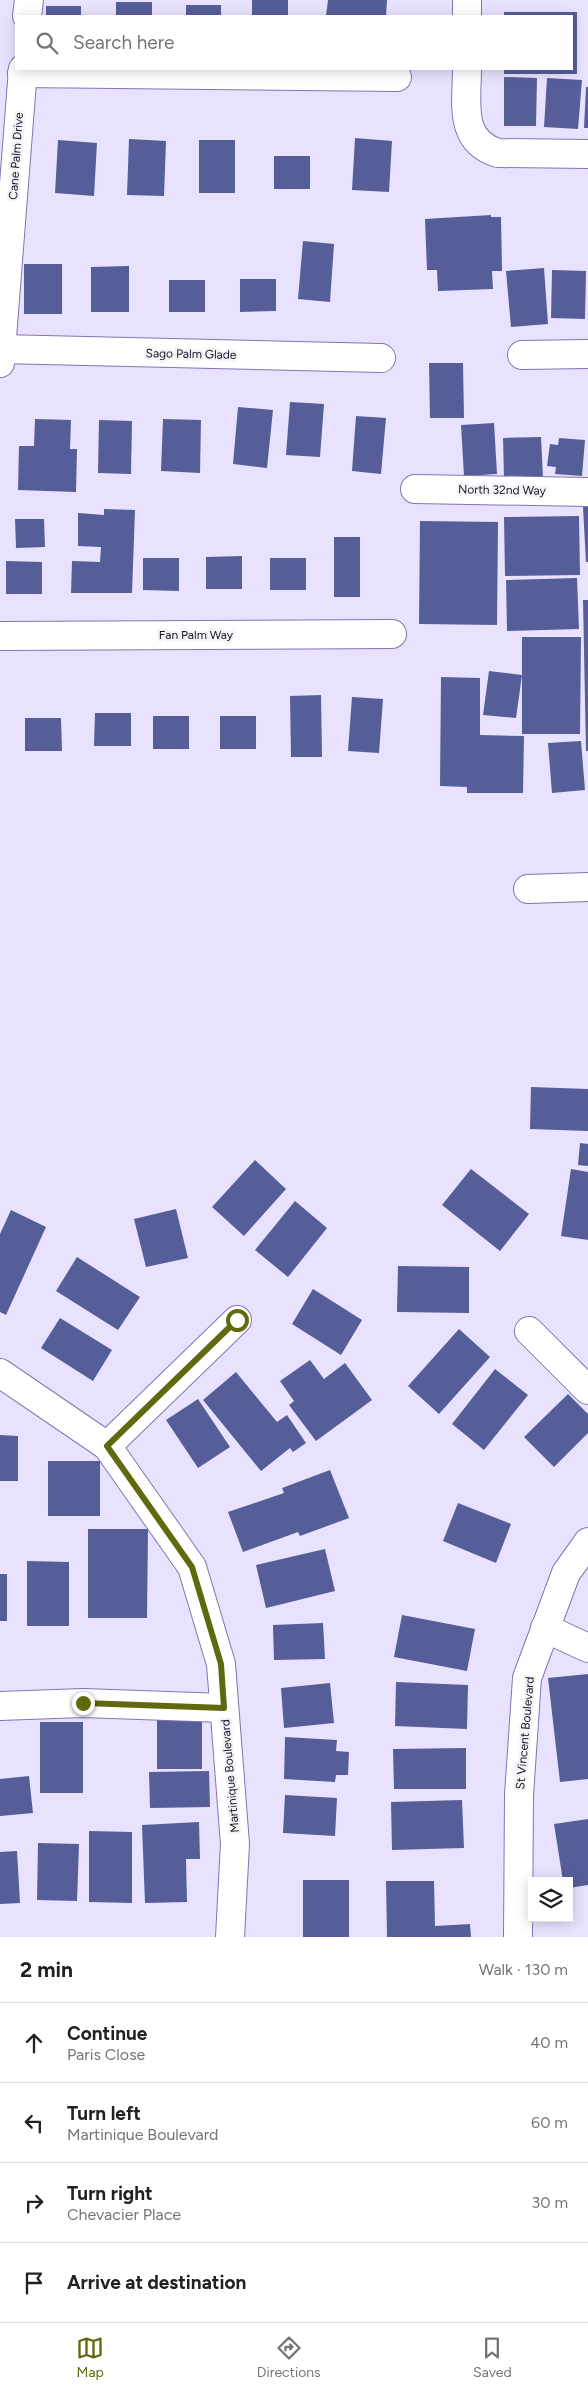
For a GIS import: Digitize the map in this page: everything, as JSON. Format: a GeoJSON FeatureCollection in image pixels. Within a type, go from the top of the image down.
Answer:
{"type":"FeatureCollection","features":[{"type":"Feature","properties":{"kind":"street"},"geometry":{"type":"LineString","coordinates":[[27,15],[29,0]]}},
{"type":"Feature","properties":{"kind":"street"},"geometry":{"type":"LineString","coordinates":[[467,0],[467,15]]}},
{"type":"Feature","properties":{"kind":"street"},"geometry":{"type":"LineString","coordinates":[[467,70],[467,121],[477,143],[487,150],[498,153],[588,154]]}},
{"type":"Feature","properties":{"kind":"street"},"geometry":{"type":"LineString","coordinates":[[22,71],[397,78]]}},
{"type":"Feature","properties":{"kind":"street","name":"Cane Palm Drive"},"geometry":{"type":"LineString","coordinates":[[1,356],[22,71]]}},
{"type":"Feature","properties":{"kind":"street"},"geometry":{"type":"LineString","coordinates":[[522,355],[588,354]]}},
{"type":"Feature","properties":{"kind":"street","name":"Sago Palm Glade"},"geometry":{"type":"LineString","coordinates":[[1,356],[381,358]]}},
{"type":"Feature","properties":{"kind":"street","name":"North 32nd Way"},"geometry":{"type":"LineString","coordinates":[[416,489],[588,492]]}},
{"type":"Feature","properties":{"kind":"street","name":"Fan Palm Way"},"geometry":{"type":"LineString","coordinates":[[0,636],[392,634]]}},
{"type":"Feature","properties":{"kind":"street"},"geometry":{"type":"LineString","coordinates":[[528,889],[588,887]]}},
{"type":"Feature","properties":{"kind":"street"},"geometry":{"type":"LineString","coordinates":[[107,1446],[237,1320]]}},
{"type":"Feature","properties":{"kind":"street"},"geometry":{"type":"LineString","coordinates":[[529,1331],[588,1390]]}},
{"type":"Feature","properties":{"kind":"street","name":"Martinique Boulevard"},"geometry":{"type":"LineString","coordinates":[[0,1373],[107,1446],[192,1567],[221,1664],[235,1844],[230,1937]]}},
{"type":"Feature","properties":{"kind":"street","name":"St Vincent Boulevard"},"geometry":{"type":"LineString","coordinates":[[518,1937],[519,1795],[527,1678],[566,1573],[588,1542]]}},
{"type":"Feature","properties":{"kind":"street"},"geometry":{"type":"LineString","coordinates":[[545,1628],[588,1648]]}},
{"type":"Feature","properties":{"kind":"street"},"geometry":{"type":"LineString","coordinates":[[0,1706],[83,1703],[224,1708]]}},
{"type":"Feature","properties":{"kind":"building"},"geometry":{"type":"Polygon","coordinates":[[[252,0],[288,0],[288,15],[252,15],[252,0]]]}},
{"type":"Feature","properties":{"kind":"building"},"geometry":{"type":"Polygon","coordinates":[[[328,0],[387,0],[386,15],[326,15],[328,0]]]}},
{"type":"Feature","properties":{"kind":"building"},"geometry":{"type":"Polygon","coordinates":[[[116,2],[152,2],[152,15],[116,15],[116,2]]]}},
{"type":"Feature","properties":{"kind":"building"},"geometry":{"type":"Polygon","coordinates":[[[186,5],[221,5],[221,15],[186,15],[186,5]]]}},
{"type":"Feature","properties":{"kind":"building"},"geometry":{"type":"Polygon","coordinates":[[[46,6],[81,6],[81,15],[46,15],[46,6]]]}},
{"type":"Feature","properties":{"kind":"building"},"geometry":{"type":"Polygon","coordinates":[[[504,12],[577,12],[577,74],[504,74],[504,70],[573,70],[573,15],[504,15],[504,12]]]}},
{"type":"Feature","properties":{"kind":"building"},"geometry":{"type":"Polygon","coordinates":[[[504,77],[537,78],[536,126],[504,126],[504,77]]]}},
{"type":"Feature","properties":{"kind":"building"},"geometry":{"type":"Polygon","coordinates":[[[547,78],[582,80],[578,129],[544,127],[547,78]]]}},
{"type":"Feature","properties":{"kind":"building"},"geometry":{"type":"Polygon","coordinates":[[[586,87],[588,87],[588,128],[584,128],[586,87]]]}},
{"type":"Feature","properties":{"kind":"building"},"geometry":{"type":"Polygon","coordinates":[[[355,138],[392,141],[389,192],[352,190],[355,138]]]}},
{"type":"Feature","properties":{"kind":"building"},"geometry":{"type":"Polygon","coordinates":[[[129,139],[166,141],[164,196],[127,195],[129,139]]]}},
{"type":"Feature","properties":{"kind":"building"},"geometry":{"type":"Polygon","coordinates":[[[58,140],[97,143],[94,196],[55,193],[58,140]]]}},
{"type":"Feature","properties":{"kind":"building"},"geometry":{"type":"Polygon","coordinates":[[[199,140],[235,140],[235,193],[199,193],[199,140]]]}},
{"type":"Feature","properties":{"kind":"building"},"geometry":{"type":"Polygon","coordinates":[[[274,156],[310,156],[310,189],[274,189],[274,156]]]}},
{"type":"Feature","properties":{"kind":"building"},"geometry":{"type":"Polygon","coordinates":[[[491,215],[491,217],[501,217],[502,271],[492,271],[493,289],[438,291],[437,270],[427,270],[425,219],[491,215]]]}},
{"type":"Feature","properties":{"kind":"building"},"geometry":{"type":"Polygon","coordinates":[[[303,241],[334,244],[330,302],[298,299],[303,241]]]}},
{"type":"Feature","properties":{"kind":"building"},"geometry":{"type":"Polygon","coordinates":[[[24,264],[62,264],[62,314],[24,314],[24,264]]]}},
{"type":"Feature","properties":{"kind":"building"},"geometry":{"type":"Polygon","coordinates":[[[129,266],[129,312],[91,312],[91,267],[129,266]]]}},
{"type":"Feature","properties":{"kind":"building"},"geometry":{"type":"Polygon","coordinates":[[[544,268],[548,324],[511,327],[506,271],[544,268]]]}},
{"type":"Feature","properties":{"kind":"building"},"geometry":{"type":"Polygon","coordinates":[[[552,270],[586,271],[585,319],[551,318],[552,270]]]}},
{"type":"Feature","properties":{"kind":"building"},"geometry":{"type":"Polygon","coordinates":[[[240,279],[276,279],[276,311],[240,312],[240,279]]]}},
{"type":"Feature","properties":{"kind":"building"},"geometry":{"type":"Polygon","coordinates":[[[169,280],[205,280],[205,312],[169,312],[169,280]]]}},
{"type":"Feature","properties":{"kind":"building"},"geometry":{"type":"Polygon","coordinates":[[[429,363],[463,363],[464,418],[430,418],[429,363]]]}},
{"type":"Feature","properties":{"kind":"building"},"geometry":{"type":"Polygon","coordinates":[[[290,402],[324,404],[320,457],[286,455],[290,402]]]}},
{"type":"Feature","properties":{"kind":"building"},"geometry":{"type":"Polygon","coordinates":[[[238,407],[273,410],[267,468],[233,464],[238,407]]]}},
{"type":"Feature","properties":{"kind":"building"},"geometry":{"type":"Polygon","coordinates":[[[356,416],[386,418],[381,474],[352,471],[356,416]]]}},
{"type":"Feature","properties":{"kind":"building"},"geometry":{"type":"Polygon","coordinates":[[[35,419],[71,420],[70,449],[77,449],[76,492],[18,490],[19,446],[34,446],[35,419]]]}},
{"type":"Feature","properties":{"kind":"building"},"geometry":{"type":"Polygon","coordinates":[[[163,419],[201,420],[200,473],[161,471],[163,419]]]}},
{"type":"Feature","properties":{"kind":"building"},"geometry":{"type":"Polygon","coordinates":[[[99,420],[132,421],[131,474],[98,473],[99,420]]]}},
{"type":"Feature","properties":{"kind":"building"},"geometry":{"type":"Polygon","coordinates":[[[494,423],[497,474],[464,476],[461,425],[494,423]]]}},
{"type":"Feature","properties":{"kind":"building"},"geometry":{"type":"Polygon","coordinates":[[[541,437],[543,478],[504,479],[503,438],[541,437]]]}},
{"type":"Feature","properties":{"kind":"building"},"geometry":{"type":"Polygon","coordinates":[[[559,438],[585,440],[582,476],[555,474],[556,467],[547,466],[550,444],[558,445],[559,438]]]}},
{"type":"Feature","properties":{"kind":"building"},"geometry":{"type":"Polygon","coordinates":[[[583,507],[588,507],[588,562],[586,562],[583,507]]]}},
{"type":"Feature","properties":{"kind":"building"},"geometry":{"type":"Polygon","coordinates":[[[104,509],[135,510],[132,593],[71,593],[72,561],[100,562],[101,547],[78,546],[78,513],[104,515],[104,509]]]}},
{"type":"Feature","properties":{"kind":"building"},"geometry":{"type":"Polygon","coordinates":[[[579,516],[580,575],[505,576],[504,517],[579,516]]]}},
{"type":"Feature","properties":{"kind":"building"},"geometry":{"type":"Polygon","coordinates":[[[15,519],[44,519],[45,547],[16,548],[15,519]]]}},
{"type":"Feature","properties":{"kind":"building"},"geometry":{"type":"Polygon","coordinates":[[[420,521],[498,522],[497,625],[419,624],[420,521]]]}},
{"type":"Feature","properties":{"kind":"building"},"geometry":{"type":"Polygon","coordinates":[[[334,537],[360,537],[360,597],[334,597],[334,537]]]}},
{"type":"Feature","properties":{"kind":"building"},"geometry":{"type":"Polygon","coordinates":[[[242,556],[242,589],[206,589],[206,557],[242,556]]]}},
{"type":"Feature","properties":{"kind":"building"},"geometry":{"type":"Polygon","coordinates":[[[143,558],[179,558],[179,591],[143,590],[143,558]]]}},
{"type":"Feature","properties":{"kind":"building"},"geometry":{"type":"Polygon","coordinates":[[[270,558],[306,558],[306,590],[270,590],[270,558]]]}},
{"type":"Feature","properties":{"kind":"building"},"geometry":{"type":"Polygon","coordinates":[[[6,561],[42,562],[42,594],[6,594],[6,561]]]}},
{"type":"Feature","properties":{"kind":"building"},"geometry":{"type":"Polygon","coordinates":[[[577,578],[579,629],[507,631],[506,580],[577,578]]]}},
{"type":"Feature","properties":{"kind":"building"},"geometry":{"type":"Polygon","coordinates":[[[583,600],[588,600],[588,751],[586,751],[583,600]]]}},
{"type":"Feature","properties":{"kind":"building"},"geometry":{"type":"Polygon","coordinates":[[[522,637],[581,637],[580,734],[522,734],[522,637]]]}},
{"type":"Feature","properties":{"kind":"building"},"geometry":{"type":"Polygon","coordinates":[[[489,671],[522,675],[516,718],[483,715],[489,671]]]}},
{"type":"Feature","properties":{"kind":"building"},"geometry":{"type":"Polygon","coordinates":[[[441,677],[480,678],[480,735],[524,736],[523,793],[467,793],[467,787],[440,786],[441,677]]]}},
{"type":"Feature","properties":{"kind":"building"},"geometry":{"type":"Polygon","coordinates":[[[321,695],[322,757],[291,757],[290,696],[321,695]]]}},
{"type":"Feature","properties":{"kind":"building"},"geometry":{"type":"Polygon","coordinates":[[[352,697],[383,699],[379,753],[348,751],[352,697]]]}},
{"type":"Feature","properties":{"kind":"building"},"geometry":{"type":"Polygon","coordinates":[[[95,713],[131,713],[131,746],[94,746],[95,713]]]}},
{"type":"Feature","properties":{"kind":"building"},"geometry":{"type":"Polygon","coordinates":[[[153,716],[189,716],[189,749],[153,749],[153,716]]]}},
{"type":"Feature","properties":{"kind":"building"},"geometry":{"type":"Polygon","coordinates":[[[220,716],[256,716],[256,749],[220,749],[220,716]]]}},
{"type":"Feature","properties":{"kind":"building"},"geometry":{"type":"Polygon","coordinates":[[[25,718],[61,718],[62,751],[25,751],[25,718]]]}},
{"type":"Feature","properties":{"kind":"building"},"geometry":{"type":"Polygon","coordinates":[[[581,741],[585,790],[552,793],[548,743],[581,741]]]}},
{"type":"Feature","properties":{"kind":"building"},"geometry":{"type":"Polygon","coordinates":[[[531,1087],[588,1089],[588,1131],[530,1129],[531,1087]]]}},
{"type":"Feature","properties":{"kind":"building"},"geometry":{"type":"Polygon","coordinates":[[[580,1143],[588,1144],[588,1166],[578,1165],[580,1143]]]}},
{"type":"Feature","properties":{"kind":"building"},"geometry":{"type":"Polygon","coordinates":[[[255,1160],[286,1189],[244,1236],[212,1207],[255,1160]]]}},
{"type":"Feature","properties":{"kind":"building"},"geometry":{"type":"Polygon","coordinates":[[[471,1169],[529,1214],[500,1251],[442,1205],[471,1169]]]}},
{"type":"Feature","properties":{"kind":"building"},"geometry":{"type":"Polygon","coordinates":[[[571,1169],[588,1172],[588,1240],[561,1236],[571,1169]]]}},
{"type":"Feature","properties":{"kind":"building"},"geometry":{"type":"Polygon","coordinates":[[[295,1201],[327,1228],[288,1277],[255,1250],[295,1201]]]}},
{"type":"Feature","properties":{"kind":"building"},"geometry":{"type":"Polygon","coordinates":[[[176,1209],[188,1258],[146,1267],[134,1219],[176,1209]]]}},
{"type":"Feature","properties":{"kind":"building"},"geometry":{"type":"Polygon","coordinates":[[[11,1210],[46,1227],[6,1315],[0,1312],[0,1234],[11,1210]]]}},
{"type":"Feature","properties":{"kind":"building"},"geometry":{"type":"Polygon","coordinates":[[[77,1257],[140,1297],[118,1330],[56,1291],[77,1257]]]}},
{"type":"Feature","properties":{"kind":"building"},"geometry":{"type":"Polygon","coordinates":[[[398,1266],[469,1267],[469,1313],[397,1312],[398,1266]]]}},
{"type":"Feature","properties":{"kind":"building"},"geometry":{"type":"Polygon","coordinates":[[[313,1289],[362,1320],[341,1355],[292,1324],[313,1289]]]}},
{"type":"Feature","properties":{"kind":"building"},"geometry":{"type":"Polygon","coordinates":[[[60,1318],[112,1350],[93,1381],[41,1348],[60,1318]]]}},
{"type":"Feature","properties":{"kind":"building"},"geometry":{"type":"Polygon","coordinates":[[[459,1329],[490,1357],[439,1414],[408,1386],[459,1329]]]}},
{"type":"Feature","properties":{"kind":"building"},"geometry":{"type":"Polygon","coordinates":[[[310,1360],[324,1379],[345,1363],[372,1400],[316,1441],[289,1405],[294,1401],[280,1381],[310,1360]]]}},
{"type":"Feature","properties":{"kind":"building"},"geometry":{"type":"Polygon","coordinates":[[[495,1369],[528,1395],[484,1450],[452,1424],[495,1369]]]}},
{"type":"Feature","properties":{"kind":"building"},"geometry":{"type":"Polygon","coordinates":[[[236,1372],[277,1422],[287,1415],[306,1443],[293,1452],[290,1448],[261,1471],[203,1400],[236,1372]]]}},
{"type":"Feature","properties":{"kind":"building"},"geometry":{"type":"Polygon","coordinates":[[[568,1394],[588,1414],[588,1433],[554,1467],[524,1437],[568,1394]]]}},
{"type":"Feature","properties":{"kind":"building"},"geometry":{"type":"Polygon","coordinates":[[[198,1399],[230,1447],[198,1468],[166,1420],[198,1399]]]}},
{"type":"Feature","properties":{"kind":"building"},"geometry":{"type":"Polygon","coordinates":[[[0,1435],[18,1436],[18,1481],[0,1481],[0,1435]]]}},
{"type":"Feature","properties":{"kind":"building"},"geometry":{"type":"Polygon","coordinates":[[[48,1461],[100,1461],[100,1516],[48,1516],[48,1461]]]}},
{"type":"Feature","properties":{"kind":"building"},"geometry":{"type":"Polygon","coordinates":[[[330,1470],[349,1518],[300,1536],[298,1532],[243,1552],[228,1512],[284,1493],[282,1488],[330,1470]]]}},
{"type":"Feature","properties":{"kind":"building"},"geometry":{"type":"Polygon","coordinates":[[[458,1503],[511,1524],[496,1563],[443,1541],[458,1503]]]}},
{"type":"Feature","properties":{"kind":"building"},"geometry":{"type":"Polygon","coordinates":[[[88,1529],[148,1529],[147,1618],[88,1618],[88,1529]]]}},
{"type":"Feature","properties":{"kind":"building"},"geometry":{"type":"Polygon","coordinates":[[[325,1549],[335,1591],[266,1608],[256,1565],[325,1549]]]}},
{"type":"Feature","properties":{"kind":"building"},"geometry":{"type":"Polygon","coordinates":[[[27,1561],[69,1562],[69,1626],[27,1626],[27,1561]]]}},
{"type":"Feature","properties":{"kind":"building"},"geometry":{"type":"Polygon","coordinates":[[[0,1574],[7,1574],[7,1621],[0,1621],[0,1574]]]}},
{"type":"Feature","properties":{"kind":"building"},"geometry":{"type":"Polygon","coordinates":[[[402,1615],[475,1629],[467,1671],[394,1657],[402,1615]]]}},
{"type":"Feature","properties":{"kind":"building"},"geometry":{"type":"Polygon","coordinates":[[[323,1623],[325,1659],[274,1660],[273,1625],[323,1623]]]}},
{"type":"Feature","properties":{"kind":"building"},"geometry":{"type":"Polygon","coordinates":[[[588,1674],[588,1779],[560,1782],[548,1678],[588,1674]]]}},
{"type":"Feature","properties":{"kind":"building"},"geometry":{"type":"Polygon","coordinates":[[[396,1682],[468,1685],[467,1729],[395,1726],[396,1682]]]}},
{"type":"Feature","properties":{"kind":"building"},"geometry":{"type":"Polygon","coordinates":[[[330,1683],[334,1723],[284,1728],[281,1688],[330,1683]]]}},
{"type":"Feature","properties":{"kind":"building"},"geometry":{"type":"Polygon","coordinates":[[[157,1718],[202,1718],[202,1769],[157,1769],[157,1718]]]}},
{"type":"Feature","properties":{"kind":"building"},"geometry":{"type":"Polygon","coordinates":[[[40,1722],[83,1722],[83,1793],[40,1793],[40,1722]]]}},
{"type":"Feature","properties":{"kind":"building"},"geometry":{"type":"Polygon","coordinates":[[[285,1737],[337,1740],[336,1751],[349,1752],[348,1775],[336,1775],[335,1782],[284,1779],[285,1737]]]}},
{"type":"Feature","properties":{"kind":"building"},"geometry":{"type":"Polygon","coordinates":[[[466,1748],[466,1789],[394,1789],[393,1749],[466,1748]]]}},
{"type":"Feature","properties":{"kind":"building"},"geometry":{"type":"Polygon","coordinates":[[[209,1771],[210,1807],[150,1808],[149,1772],[209,1771]]]}},
{"type":"Feature","properties":{"kind":"building"},"geometry":{"type":"Polygon","coordinates":[[[29,1776],[33,1813],[0,1816],[0,1779],[29,1776]]]}},
{"type":"Feature","properties":{"kind":"building"},"geometry":{"type":"Polygon","coordinates":[[[285,1795],[337,1798],[335,1836],[283,1833],[285,1795]]]}},
{"type":"Feature","properties":{"kind":"building"},"geometry":{"type":"Polygon","coordinates":[[[462,1800],[464,1848],[392,1850],[391,1802],[462,1800]]]}},
{"type":"Feature","properties":{"kind":"building"},"geometry":{"type":"Polygon","coordinates":[[[588,1819],[588,1885],[573,1887],[573,1877],[562,1877],[554,1824],[588,1819]]]}},
{"type":"Feature","properties":{"kind":"building"},"geometry":{"type":"Polygon","coordinates":[[[199,1822],[200,1859],[186,1859],[187,1902],[145,1903],[142,1825],[199,1822]]]}},
{"type":"Feature","properties":{"kind":"building"},"geometry":{"type":"Polygon","coordinates":[[[89,1831],[132,1832],[132,1903],[89,1902],[89,1831]]]}},
{"type":"Feature","properties":{"kind":"building"},"geometry":{"type":"Polygon","coordinates":[[[38,1843],[79,1844],[77,1901],[37,1900],[38,1843]]]}},
{"type":"Feature","properties":{"kind":"building"},"geometry":{"type":"Polygon","coordinates":[[[17,1851],[20,1903],[0,1904],[0,1852],[17,1851]]]}},
{"type":"Feature","properties":{"kind":"building"},"geometry":{"type":"Polygon","coordinates":[[[303,1880],[349,1880],[349,1937],[303,1937],[303,1880]]]}},
{"type":"Feature","properties":{"kind":"building"},"geometry":{"type":"Polygon","coordinates":[[[386,1881],[434,1881],[435,1926],[470,1924],[471,1937],[387,1937],[386,1881]]]}},
{"type":"Feature","properties":{"kind":"route"},"geometry":{"type":"LineString","coordinates":[[83,1703],[224,1708],[221,1664],[192,1567],[107,1446],[237,1320]]}}]}
